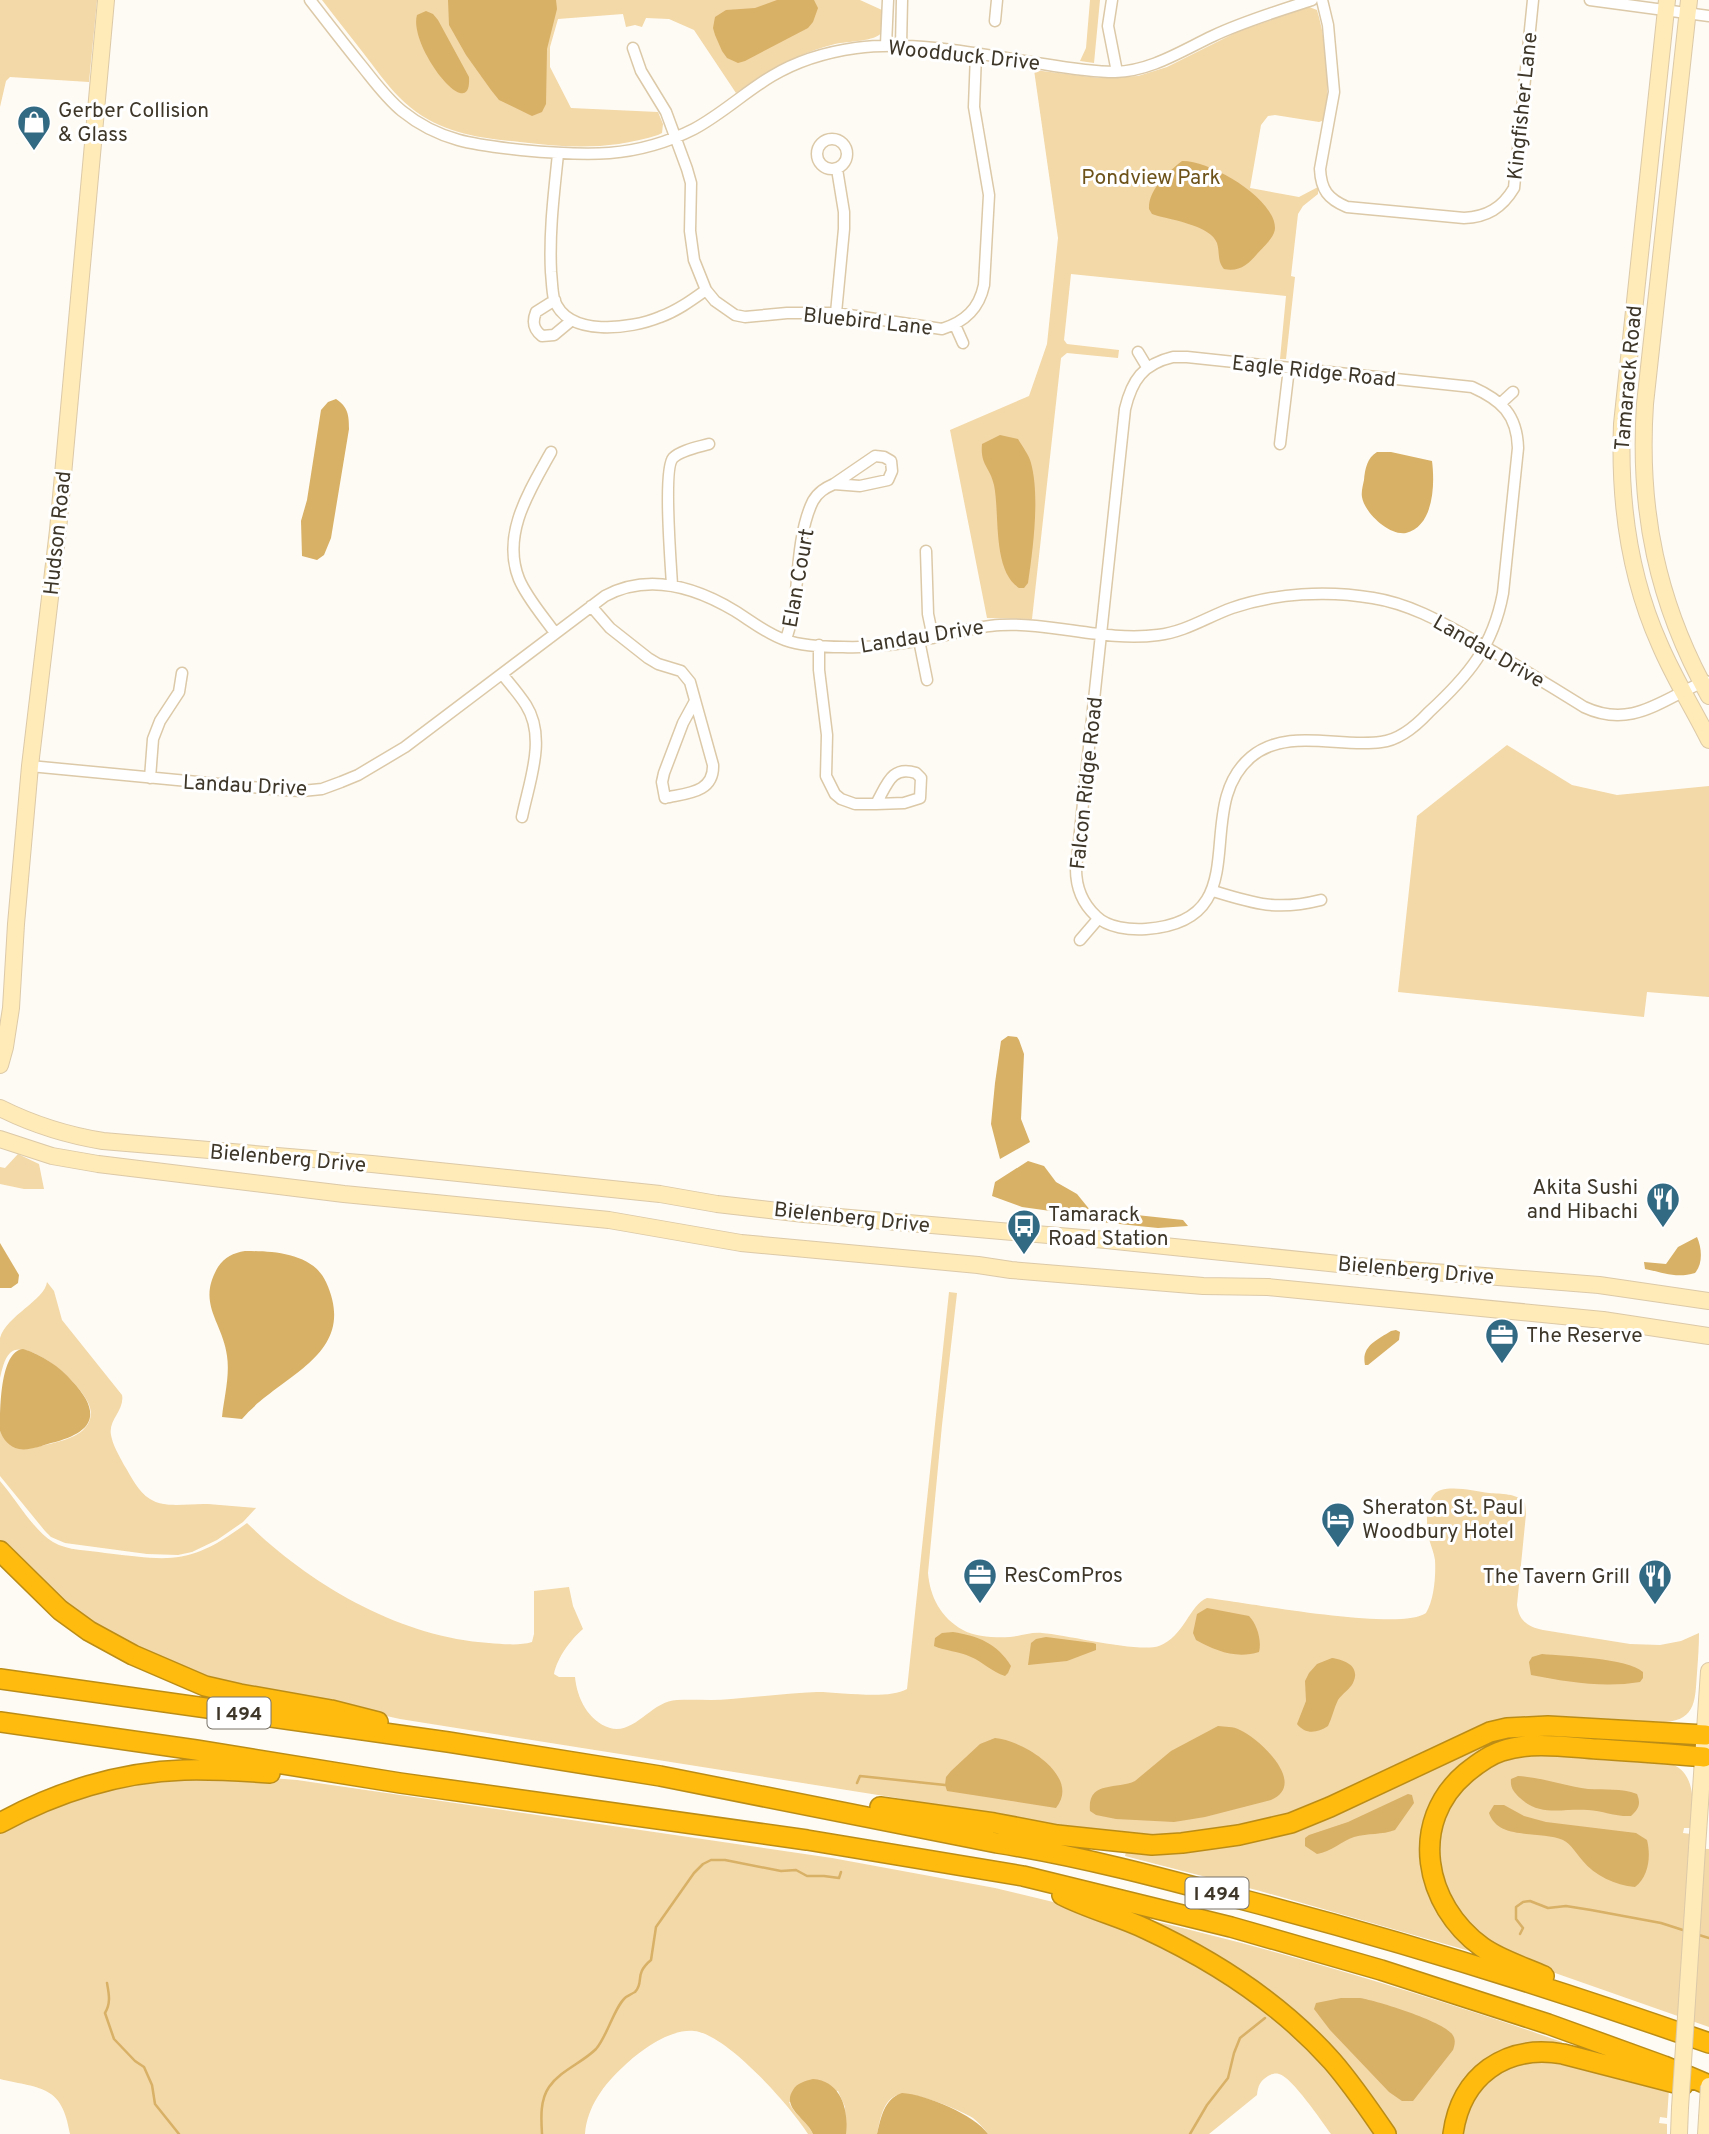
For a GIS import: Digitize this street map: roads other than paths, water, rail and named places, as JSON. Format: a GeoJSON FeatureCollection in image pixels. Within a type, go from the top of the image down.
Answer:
{"type":"FeatureCollection","features":[{"type":"Feature","properties":{"kind":"highway"},"geometry":{"type":"LineString","coordinates":[[0,1551],[44,1596],[89,1631],[133,1655],[205,1686],[240,1695],[331,1710],[478,1746]]}},
{"type":"Feature","properties":{"kind":"highway","name":"I 494"},"geometry":{"type":"LineString","coordinates":[[0,1679],[478,1746],[660,1776],[1037,1849],[1203,1889],[1422,1949],[1709,2043]]}},
{"type":"Feature","properties":{"kind":"highway","name":"I 494"},"geometry":{"type":"LineString","coordinates":[[0,1722],[807,1840],[1023,1876],[1220,1924],[1381,1970],[1548,2024],[1654,2062],[1709,2086]]}},
{"type":"Feature","properties":{"kind":"highway"},"geometry":{"type":"LineString","coordinates":[[761,1796],[874,1806],[1069,1836],[1152,1845],[1172,1844],[1239,1835],[1291,1823],[1490,1732],[1507,1728],[1548,1726],[1707,1736]]}},
{"type":"Feature","properties":{"kind":"highway"},"geometry":{"type":"LineString","coordinates":[[1664,2028],[1483,1948],[1460,1926],[1435,1888],[1430,1860],[1431,1835],[1437,1810],[1452,1787],[1484,1760],[1511,1748],[1552,1746],[1706,1757]]}},
{"type":"Feature","properties":{"kind":"highway"},"geometry":{"type":"LineString","coordinates":[[0,1823],[57,1796],[90,1785],[149,1773],[222,1771],[384,1780]]}},
{"type":"Feature","properties":{"kind":"highway"},"geometry":{"type":"LineString","coordinates":[[1023,1876],[1071,1900],[1121,1917],[1157,1934],[1258,1994],[1291,2020],[1333,2063],[1386,2134]]}},
{"type":"Feature","properties":{"kind":"highway"},"geometry":{"type":"LineString","coordinates":[[1452,2134],[1461,2103],[1471,2085],[1499,2062],[1526,2053],[1553,2052],[1584,2058],[1709,2092]]}},
{"type":"Feature","properties":{"kind":"street","name":"Hudson Road"},"geometry":{"type":"LineString","coordinates":[[0,1065],[11,1008],[30,766],[58,530],[106,0]]}},
{"type":"Feature","properties":{"kind":"street","name":"Woodduck Drive"},"geometry":{"type":"LineString","coordinates":[[310,0],[386,96],[420,125],[449,138],[474,145],[578,155],[620,153],[661,142],[703,123],[773,75],[794,65],[841,50],[901,46],[1080,70],[1117,72],[1134,70],[1169,59],[1215,34],[1312,0]]}},
{"type":"Feature","properties":{"kind":"street"},"geometry":{"type":"LineString","coordinates":[[886,45],[887,0]]}},
{"type":"Feature","properties":{"kind":"street"},"geometry":{"type":"LineString","coordinates":[[901,46],[902,0]]}},
{"type":"Feature","properties":{"kind":"street"},"geometry":{"type":"LineString","coordinates":[[995,21],[997,0]]}},
{"type":"Feature","properties":{"kind":"street"},"geometry":{"type":"LineString","coordinates":[[1112,0],[1108,26],[1117,72]]}},
{"type":"Feature","properties":{"kind":"street","name":"Kingfisher Lane"},"geometry":{"type":"LineString","coordinates":[[1322,0],[1328,25],[1334,92],[1321,169],[1326,193],[1335,202],[1347,207],[1478,218],[1499,208],[1514,188],[1533,0]]}},
{"type":"Feature","properties":{"kind":"street"},"geometry":{"type":"LineString","coordinates":[[1590,0],[1688,7],[1709,16]]}},
{"type":"Feature","properties":{"kind":"street","name":"Tamarack Road"},"geometry":{"type":"LineString","coordinates":[[1666,5],[1624,403],[1621,466],[1625,519],[1640,589],[1660,645],[1709,740]]}},
{"type":"Feature","properties":{"kind":"street","name":"Tamarack Road"},"geometry":{"type":"LineString","coordinates":[[1688,7],[1645,404],[1643,465],[1647,515],[1656,565],[1670,611],[1707,686]]}},
{"type":"Feature","properties":{"kind":"street","name":"Bluebird Lane"},"geometry":{"type":"LineString","coordinates":[[633,48],[641,71],[660,100],[676,136],[691,183],[690,231],[694,260],[706,290],[725,310],[745,317],[836,313],[930,329],[942,329],[968,318],[982,296],[984,285],[989,195],[974,107],[976,54]]}},
{"type":"Feature","properties":{"kind":"street"},"geometry":{"type":"LineString","coordinates":[[558,153],[550,233],[555,300],[572,320],[581,325],[600,327],[640,323],[676,310],[706,290]]}},
{"type":"Feature","properties":{"kind":"street"},"geometry":{"type":"LineString","coordinates":[[836,313],[844,229],[837,169]]}},
{"type":"Feature","properties":{"kind":"street"},"geometry":{"type":"LineString","coordinates":[[555,300],[536,312],[534,326],[537,332],[541,336],[554,335],[572,320]]}},
{"type":"Feature","properties":{"kind":"street"},"geometry":{"type":"LineString","coordinates":[[955,325],[963,343]]}},
{"type":"Feature","properties":{"kind":"street"},"geometry":{"type":"LineString","coordinates":[[1102,635],[1125,409],[1129,392],[1147,368],[1138,352]]}},
{"type":"Feature","properties":{"kind":"street","name":"Eagle Ridge Road"},"geometry":{"type":"LineString","coordinates":[[1147,368],[1159,360],[1187,357],[1472,387],[1492,396],[1501,404]]}},
{"type":"Feature","properties":{"kind":"street"},"geometry":{"type":"LineString","coordinates":[[1280,444],[1289,368]]}},
{"type":"Feature","properties":{"kind":"street"},"geometry":{"type":"LineString","coordinates":[[1080,940],[1098,919],[1116,927],[1132,929],[1168,926],[1185,920],[1198,911],[1213,891],[1225,802],[1233,780],[1245,763],[1261,751],[1280,743],[1295,741],[1383,742],[1414,727],[1455,689],[1485,647],[1499,615],[1518,448],[1518,435],[1501,404],[1513,392]]}},
{"type":"Feature","properties":{"kind":"street"},"geometry":{"type":"LineString","coordinates":[[672,585],[668,488],[670,464],[682,453],[709,444]]}},
{"type":"Feature","properties":{"kind":"street"},"geometry":{"type":"LineString","coordinates":[[551,452],[532,486],[517,524],[513,545],[519,580],[555,633]]}},
{"type":"Feature","properties":{"kind":"street","name":"Elan Court"},"geometry":{"type":"LineString","coordinates":[[786,640],[795,606],[803,537],[813,500],[822,490],[876,456],[891,461],[892,471],[888,480],[860,486],[834,484]]}},
{"type":"Feature","properties":{"kind":"street"},"geometry":{"type":"LineString","coordinates":[[926,551],[933,638]]}},
{"type":"Feature","properties":{"kind":"street","name":"Landau Drive"},"geometry":{"type":"LineString","coordinates":[[30,766],[282,790],[322,789],[359,775],[405,747],[591,606],[619,588],[658,583],[688,590],[719,603],[767,632],[786,640],[819,645],[866,647],[933,638],[967,628],[1002,625],[1102,635],[1159,635],[1185,628],[1232,608],[1294,595],[1322,593],[1375,598],[1402,605],[1433,618],[1584,707],[1603,714],[1624,716],[1637,713],[1683,692],[1707,686]]}},
{"type":"Feature","properties":{"kind":"street"},"geometry":{"type":"LineString","coordinates":[[591,606],[610,628],[648,658],[681,671],[690,682],[713,765],[713,774],[707,786],[701,790],[666,798],[662,782],[664,774],[683,723],[695,701]]}},
{"type":"Feature","properties":{"kind":"street","name":"Falcon Ridge Road"},"geometry":{"type":"LineString","coordinates":[[1098,919],[1082,897],[1076,883],[1076,869],[1102,635]]}},
{"type":"Feature","properties":{"kind":"street"},"geometry":{"type":"LineString","coordinates":[[919,640],[927,680]]}},
{"type":"Feature","properties":{"kind":"street"},"geometry":{"type":"LineString","coordinates":[[819,645],[827,735],[826,776],[835,794],[841,799],[855,804],[876,804]]}},
{"type":"Feature","properties":{"kind":"street"},"geometry":{"type":"LineString","coordinates":[[150,778],[153,739],[160,721],[179,692],[183,673]]}},
{"type":"Feature","properties":{"kind":"street"},"geometry":{"type":"LineString","coordinates":[[502,674],[527,706],[535,727],[536,749],[522,817]]}},
{"type":"Feature","properties":{"kind":"street"},"geometry":{"type":"LineString","coordinates":[[1213,891],[1254,904],[1272,906],[1300,905],[1321,900]]}},
{"type":"Feature","properties":{"kind":"street","name":"Bielenberg Drive"},"geometry":{"type":"LineString","coordinates":[[0,1108],[38,1126],[103,1141],[372,1164],[660,1194],[804,1214],[1105,1240],[1358,1266],[1599,1285],[1709,1301]]}},
{"type":"Feature","properties":{"kind":"street","name":"Bielenberg Drive"},"geometry":{"type":"LineString","coordinates":[[0,1139],[52,1156],[98,1164],[344,1194],[609,1220],[741,1243],[1203,1286],[1268,1287],[1603,1320],[1709,1336]]}},
{"type":"Feature","properties":{"kind":"street"},"geometry":{"type":"LineString","coordinates":[[1679,2134],[1697,1848],[1706,1757],[1709,1671]]}},
{"type":"Feature","properties":{"kind":"street"},"geometry":{"type":"LineString","coordinates":[[1706,2126],[1709,2086]]}},
{"type":"Feature","properties":{"kind":"waterway"},"geometry":{"type":"LineString","coordinates":[[857,1783],[860,1776],[945,1785]]}},
{"type":"Feature","properties":{"kind":"waterway"},"geometry":{"type":"LineString","coordinates":[[542,2134],[541,2116],[546,2092],[559,2076],[596,2049],[622,2002],[638,1988],[642,1970],[651,1960],[656,1927],[703,1864],[711,1860],[725,1860],[781,1871],[796,1870],[807,1876],[839,1878],[841,1872]]}},
{"type":"Feature","properties":{"kind":"waterway"},"geometry":{"type":"LineString","coordinates":[[1520,1934],[1523,1928],[1516,1919],[1516,1907],[1530,1901],[1548,1908],[1566,1906],[1591,1910],[1661,1923],[1686,1931]]}},
{"type":"Feature","properties":{"kind":"waterway"},"geometry":{"type":"LineString","coordinates":[[1699,1935],[1709,1938]]}},
{"type":"Feature","properties":{"kind":"waterway"},"geometry":{"type":"LineString","coordinates":[[107,1983],[109,2002],[105,2013],[114,2039],[144,2067],[152,2085],[155,2104],[179,2134]]}},
{"type":"Feature","properties":{"kind":"waterway"},"geometry":{"type":"LineString","coordinates":[[1190,2134],[1207,2105],[1228,2078],[1240,2038],[1265,2018]]}},
{"type":"Feature","properties":{"kind":"place","name":"Gerber Collision & Glass"},"geometry":{"type":"Point","coordinates":[34,152]}},
{"type":"Feature","properties":{"kind":"place","name":"Akita Sushi and Hibachi"},"geometry":{"type":"Point","coordinates":[1663,1229]}},
{"type":"Feature","properties":{"kind":"place","name":"Tamarack Road Station"},"geometry":{"type":"Point","coordinates":[1024,1256]}},
{"type":"Feature","properties":{"kind":"place","name":"The Reserve"},"geometry":{"type":"Point","coordinates":[1502,1365]}},
{"type":"Feature","properties":{"kind":"place","name":"Sheraton St. Paul Woodbury Hotel"},"geometry":{"type":"Point","coordinates":[1338,1549]}},
{"type":"Feature","properties":{"kind":"place","name":"ResComPros"},"geometry":{"type":"Point","coordinates":[980,1605]}},
{"type":"Feature","properties":{"kind":"place","name":"The Tavern Grill"},"geometry":{"type":"Point","coordinates":[1655,1606]}},
{"type":"Feature","properties":{"kind":"park label","name":"Pondview Park"},"geometry":{"type":"Point","coordinates":[1151,177]}}]}
